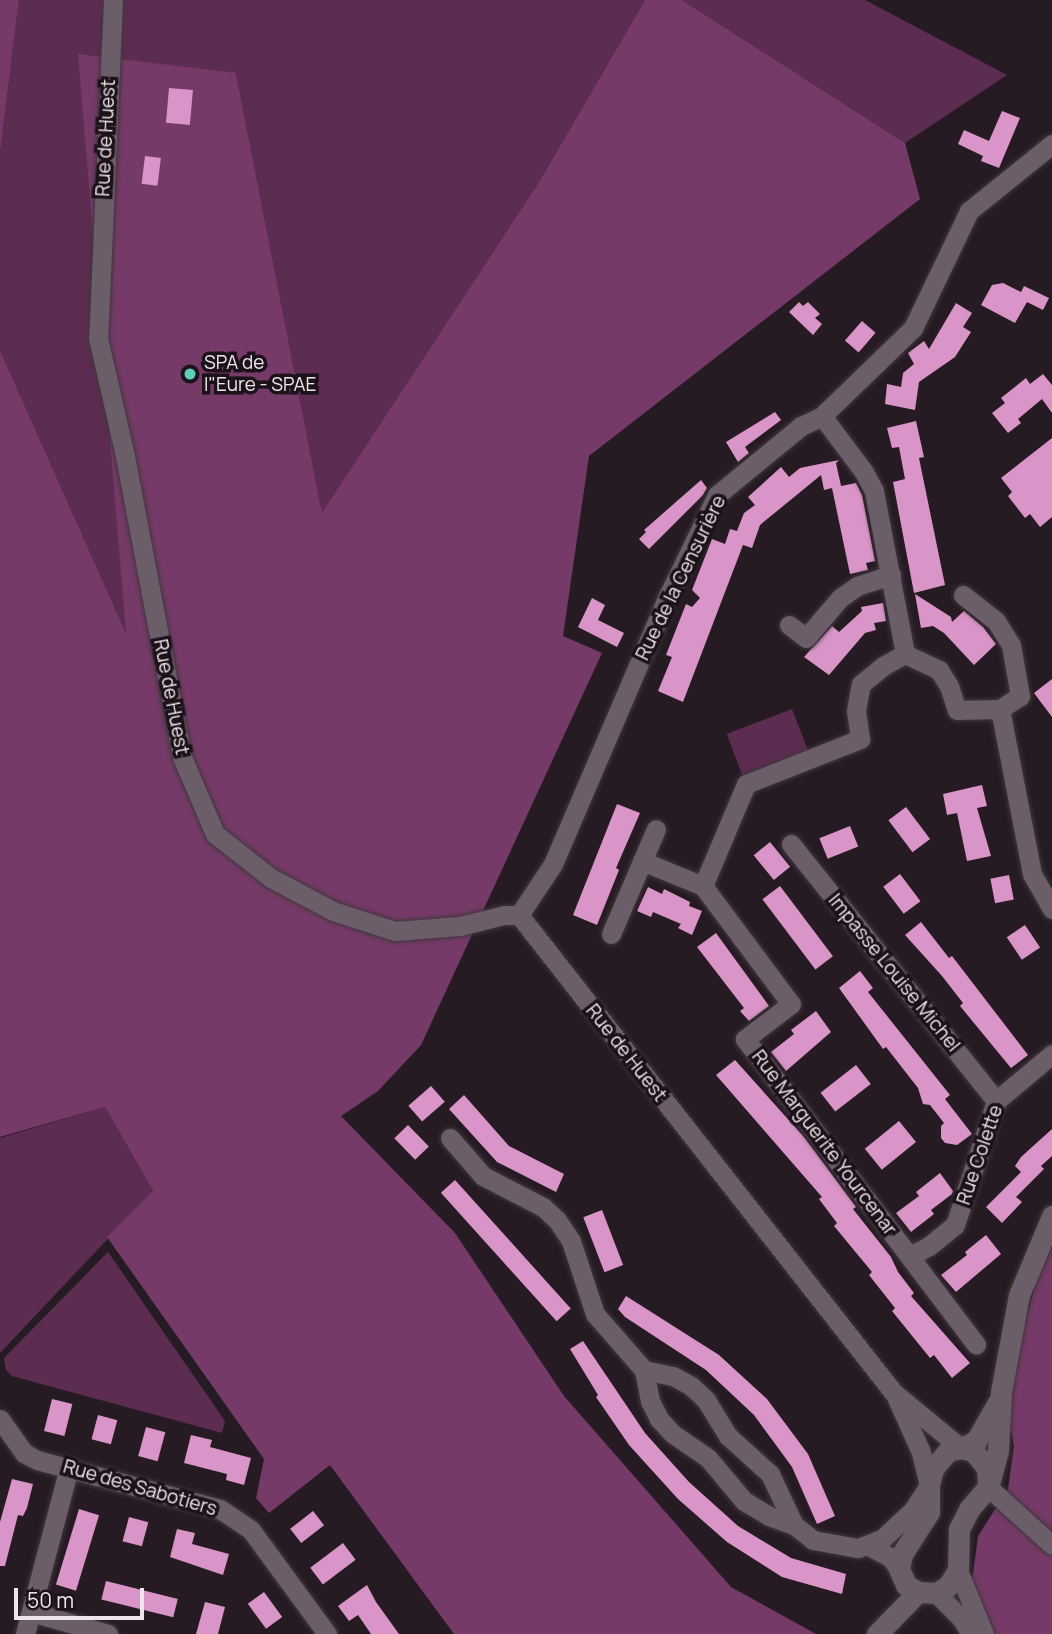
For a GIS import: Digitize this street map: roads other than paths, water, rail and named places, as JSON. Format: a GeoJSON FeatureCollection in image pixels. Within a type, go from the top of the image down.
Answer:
{"type":"FeatureCollection","features":[{"type":"Feature","properties":{"kind":"street","name":"Rue de Huest"},"geometry":{"type":"LineString","coordinates":[[113,0],[98,338],[125,456],[182,757],[215,834],[271,878],[333,911],[395,931],[460,926],[504,915],[519,915],[893,1392],[961,1448]]}},
{"type":"Feature","properties":{"kind":"street","name":"Rue de la Censurière"},"geometry":{"type":"LineString","coordinates":[[519,915],[553,864],[669,594],[717,495],[801,426],[821,416],[913,328],[969,211],[1052,144]]}},
{"type":"Feature","properties":{"kind":"street"},"geometry":{"type":"LineString","coordinates":[[821,416],[864,472],[874,491],[905,654]]}},
{"type":"Feature","properties":{"kind":"street"},"geometry":{"type":"LineString","coordinates":[[789,625],[806,638],[839,598],[857,586],[891,575]]}},
{"type":"Feature","properties":{"kind":"street"},"geometry":{"type":"LineString","coordinates":[[905,654],[939,670],[949,686],[957,710],[1000,709],[1020,696],[1011,645],[996,621],[963,595]]}},
{"type":"Feature","properties":{"kind":"street"},"geometry":{"type":"LineString","coordinates":[[642,861],[703,886],[746,784],[860,739],[856,710],[861,684],[883,666],[905,654]]}},
{"type":"Feature","properties":{"kind":"street"},"geometry":{"type":"LineString","coordinates":[[1000,709],[1032,874],[1052,909]]}},
{"type":"Feature","properties":{"kind":"street"},"geometry":{"type":"LineString","coordinates":[[611,934],[656,829]]}},
{"type":"Feature","properties":{"kind":"street","name":"Impasse Louise Michel"},"geometry":{"type":"LineString","coordinates":[[791,844],[996,1101]]}},
{"type":"Feature","properties":{"kind":"street","name":"Rue Marguerite Yourcenar"},"geometry":{"type":"LineString","coordinates":[[703,886],[791,1004],[745,1039],[976,1344]]}},
{"type":"Feature","properties":{"kind":"street","name":"Rue Colette"},"geometry":{"type":"LineString","coordinates":[[910,1256],[929,1246],[955,1224],[972,1181],[996,1101],[1052,1054]]}},
{"type":"Feature","properties":{"kind":"street"},"geometry":{"type":"LineString","coordinates":[[450,1138],[483,1176],[543,1207],[557,1220],[570,1241],[596,1314],[644,1370],[650,1401],[659,1419],[673,1434],[708,1458],[744,1501],[769,1516],[794,1525],[813,1540],[858,1548],[882,1539],[914,1510],[929,1485],[937,1462],[948,1451],[976,1441],[992,1417],[1002,1392]]}},
{"type":"Feature","properties":{"kind":"street"},"geometry":{"type":"LineString","coordinates":[[984,1634],[958,1570],[959,1529],[969,1509],[988,1487],[998,1451],[1002,1392],[1019,1295],[1052,1216]]}},
{"type":"Feature","properties":{"kind":"street"},"geometry":{"type":"LineString","coordinates":[[644,1370],[673,1376],[691,1386],[706,1400],[728,1436],[769,1474],[794,1525]]}},
{"type":"Feature","properties":{"kind":"street","name":"Rue de Huest"},"geometry":{"type":"LineString","coordinates":[[893,1392],[920,1450],[929,1485]]}},
{"type":"Feature","properties":{"kind":"street","name":"Rue des Sabotiers"},"geometry":{"type":"LineString","coordinates":[[0,1419],[24,1453],[37,1461],[69,1467],[220,1508],[251,1530],[327,1634]]}},
{"type":"Feature","properties":{"kind":"street"},"geometry":{"type":"LineString","coordinates":[[961,1448],[973,1451],[987,1468],[988,1487],[1052,1545]]}},
{"type":"Feature","properties":{"kind":"street"},"geometry":{"type":"LineString","coordinates":[[25,1634],[69,1467]]}},
{"type":"Feature","properties":{"kind":"street"},"geometry":{"type":"LineString","coordinates":[[899,1569],[902,1554],[929,1512],[929,1485]]}},
{"type":"Feature","properties":{"kind":"street"},"geometry":{"type":"LineString","coordinates":[[869,1546],[890,1557],[906,1585],[927,1593],[961,1618],[971,1634]]}},
{"type":"Feature","properties":{"kind":"street"},"geometry":{"type":"LineString","coordinates":[[877,1634],[927,1593],[948,1586],[958,1570]]}},
{"type":"Feature","properties":{"kind":"street"},"geometry":{"type":"LineString","coordinates":[[31,1612],[108,1634]]}},
{"type":"Feature","properties":{"kind":"place","name":"SPA de l\"Eure - SPAE"},"geometry":{"type":"Point","coordinates":[190,374]}}]}
